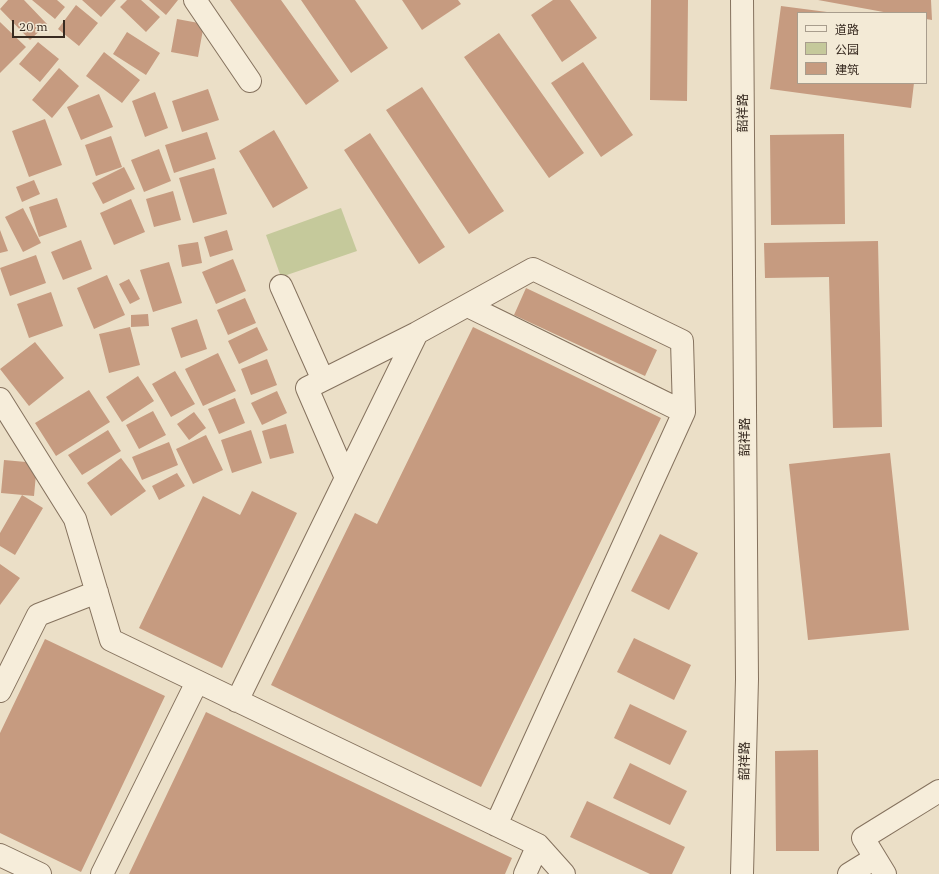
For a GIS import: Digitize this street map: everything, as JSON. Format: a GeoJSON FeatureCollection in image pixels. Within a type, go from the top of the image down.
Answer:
{"type":"FeatureCollection","features":[{"type":"Feature","properties":{"kind":"street"},"geometry":{"type":"LineString","coordinates":[[195,0],[250,81]]}},
{"type":"Feature","properties":{"kind":"street","name":"韶祥路"},"geometry":{"type":"LineString","coordinates":[[742,0],[747,679],[742,874]]}},
{"type":"Feature","properties":{"kind":"street"},"geometry":{"type":"LineString","coordinates":[[346,478],[307,388],[417,333],[533,269],[682,341],[684,412],[496,825]]}},
{"type":"Feature","properties":{"kind":"street"},"geometry":{"type":"LineString","coordinates":[[281,286],[323,380]]}},
{"type":"Feature","properties":{"kind":"street"},"geometry":{"type":"LineString","coordinates":[[468,306],[684,412]]}},
{"type":"Feature","properties":{"kind":"street"},"geometry":{"type":"LineString","coordinates":[[237,701],[417,333]]}},
{"type":"Feature","properties":{"kind":"street"},"geometry":{"type":"LineString","coordinates":[[0,399],[75,519],[111,640],[538,846],[564,874]]}},
{"type":"Feature","properties":{"kind":"street"},"geometry":{"type":"LineString","coordinates":[[0,691],[38,615],[97,592]]}},
{"type":"Feature","properties":{"kind":"street"},"geometry":{"type":"LineString","coordinates":[[102,874],[197,682]]}},
{"type":"Feature","properties":{"kind":"street"},"geometry":{"type":"LineString","coordinates":[[849,874],[880,866],[863,838],[939,791]]}},
{"type":"Feature","properties":{"kind":"street"},"geometry":{"type":"LineString","coordinates":[[525,874],[538,846]]}},
{"type":"Feature","properties":{"kind":"street"},"geometry":{"type":"LineString","coordinates":[[0,855],[40,874]]}},
{"type":"Feature","properties":{"kind":"green space"},"geometry":{"type":"Polygon","coordinates":[[[341,208],[357,251],[281,277],[266,235],[341,208]]]}},
{"type":"Feature","properties":{"kind":"building"},"geometry":{"type":"Polygon","coordinates":[[[8,0],[24,0],[47,24],[30,40],[0,9],[8,0]]]}},
{"type":"Feature","properties":{"kind":"building"},"geometry":{"type":"Polygon","coordinates":[[[32,0],[57,0],[65,7],[55,19],[32,0]]]}},
{"type":"Feature","properties":{"kind":"building"},"geometry":{"type":"Polygon","coordinates":[[[82,0],[116,0],[101,17],[82,0]]]}},
{"type":"Feature","properties":{"kind":"building"},"geometry":{"type":"Polygon","coordinates":[[[127,0],[141,0],[160,17],[146,32],[120,7],[127,0]]]}},
{"type":"Feature","properties":{"kind":"building"},"geometry":{"type":"Polygon","coordinates":[[[149,0],[178,0],[166,15],[149,0]]]}},
{"type":"Feature","properties":{"kind":"building"},"geometry":{"type":"Polygon","coordinates":[[[230,0],[281,0],[339,81],[306,105],[230,0]]]}},
{"type":"Feature","properties":{"kind":"building"},"geometry":{"type":"Polygon","coordinates":[[[301,0],[355,0],[388,48],[351,73],[301,0]]]}},
{"type":"Feature","properties":{"kind":"building"},"geometry":{"type":"Polygon","coordinates":[[[402,0],[458,0],[461,4],[422,30],[402,0]]]}},
{"type":"Feature","properties":{"kind":"building"},"geometry":{"type":"Polygon","coordinates":[[[553,0],[570,0],[597,38],[562,62],[531,15],[553,0]]]}},
{"type":"Feature","properties":{"kind":"building"},"geometry":{"type":"Polygon","coordinates":[[[651,0],[688,0],[687,101],[650,100],[651,0]]]}},
{"type":"Feature","properties":{"kind":"building"},"geometry":{"type":"Polygon","coordinates":[[[818,0],[931,0],[932,20],[927,19],[927,12],[884,12],[818,0]]]}},
{"type":"Feature","properties":{"kind":"building"},"geometry":{"type":"Polygon","coordinates":[[[76,5],[98,23],[79,46],[58,29],[76,5]]]}},
{"type":"Feature","properties":{"kind":"building"},"geometry":{"type":"Polygon","coordinates":[[[781,6],[827,12],[797,12],[797,84],[914,84],[911,108],[770,89],[781,6]]]}},
{"type":"Feature","properties":{"kind":"building"},"geometry":{"type":"Polygon","coordinates":[[[177,19],[204,24],[198,57],[171,52],[177,19]]]}},
{"type":"Feature","properties":{"kind":"building"},"geometry":{"type":"Polygon","coordinates":[[[0,22],[26,47],[0,73],[0,22]]]}},
{"type":"Feature","properties":{"kind":"building"},"geometry":{"type":"Polygon","coordinates":[[[127,32],[160,53],[146,75],[113,54],[127,32]]]}},
{"type":"Feature","properties":{"kind":"building"},"geometry":{"type":"Polygon","coordinates":[[[499,33],[584,153],[549,178],[464,57],[499,33]]]}},
{"type":"Feature","properties":{"kind":"building"},"geometry":{"type":"Polygon","coordinates":[[[38,42],[59,59],[40,82],[19,64],[38,42]]]}},
{"type":"Feature","properties":{"kind":"building"},"geometry":{"type":"Polygon","coordinates":[[[104,52],[140,80],[122,103],[86,76],[104,52]]]}},
{"type":"Feature","properties":{"kind":"building"},"geometry":{"type":"Polygon","coordinates":[[[583,62],[633,135],[601,157],[551,83],[583,62]]]}},
{"type":"Feature","properties":{"kind":"building"},"geometry":{"type":"Polygon","coordinates":[[[59,68],[79,86],[52,118],[32,100],[59,68]]]}},
{"type":"Feature","properties":{"kind":"building"},"geometry":{"type":"Polygon","coordinates":[[[422,87],[504,211],[469,234],[386,110],[422,87]]]}},
{"type":"Feature","properties":{"kind":"building"},"geometry":{"type":"Polygon","coordinates":[[[208,89],[219,120],[182,132],[172,101],[208,89]]]}},
{"type":"Feature","properties":{"kind":"building"},"geometry":{"type":"Polygon","coordinates":[[[155,92],[168,128],[145,137],[132,101],[155,92]]]}},
{"type":"Feature","properties":{"kind":"building"},"geometry":{"type":"Polygon","coordinates":[[[99,94],[113,127],[81,140],[67,107],[99,94]]]}},
{"type":"Feature","properties":{"kind":"building"},"geometry":{"type":"Polygon","coordinates":[[[45,119],[62,165],[29,177],[12,131],[45,119]]]}},
{"type":"Feature","properties":{"kind":"building"},"geometry":{"type":"Polygon","coordinates":[[[274,130],[308,188],[273,208],[239,151],[274,130]]]}},
{"type":"Feature","properties":{"kind":"building"},"geometry":{"type":"Polygon","coordinates":[[[207,132],[216,159],[174,173],[165,145],[207,132]]]}},
{"type":"Feature","properties":{"kind":"building"},"geometry":{"type":"Polygon","coordinates":[[[370,133],[445,247],[419,264],[344,150],[370,133]]]}},
{"type":"Feature","properties":{"kind":"building"},"geometry":{"type":"Polygon","coordinates":[[[844,134],[845,224],[771,225],[770,135],[844,134]]]}},
{"type":"Feature","properties":{"kind":"building"},"geometry":{"type":"Polygon","coordinates":[[[111,136],[122,167],[96,176],[85,145],[111,136]]]}},
{"type":"Feature","properties":{"kind":"building"},"geometry":{"type":"Polygon","coordinates":[[[159,149],[171,181],[144,192],[131,160],[159,149]]]}},
{"type":"Feature","properties":{"kind":"building"},"geometry":{"type":"Polygon","coordinates":[[[124,167],[135,189],[103,204],[92,183],[124,167]]]}},
{"type":"Feature","properties":{"kind":"building"},"geometry":{"type":"Polygon","coordinates":[[[214,168],[227,214],[193,223],[179,178],[214,168]]]}},
{"type":"Feature","properties":{"kind":"building"},"geometry":{"type":"Polygon","coordinates":[[[34,180],[40,194],[22,202],[16,187],[34,180]]]}},
{"type":"Feature","properties":{"kind":"building"},"geometry":{"type":"Polygon","coordinates":[[[173,191],[181,220],[154,227],[146,199],[173,191]]]}},
{"type":"Feature","properties":{"kind":"building"},"geometry":{"type":"Polygon","coordinates":[[[57,198],[67,227],[39,237],[29,207],[57,198]]]}},
{"type":"Feature","properties":{"kind":"building"},"geometry":{"type":"Polygon","coordinates":[[[131,199],[145,232],[114,245],[100,213],[131,199]]]}},
{"type":"Feature","properties":{"kind":"building"},"geometry":{"type":"Polygon","coordinates":[[[23,208],[41,243],[23,252],[5,217],[23,208]]]}},
{"type":"Feature","properties":{"kind":"building"},"geometry":{"type":"Polygon","coordinates":[[[0,230],[8,251],[0,253],[0,230]]]}},
{"type":"Feature","properties":{"kind":"building"},"geometry":{"type":"Polygon","coordinates":[[[227,230],[233,250],[210,257],[204,237],[227,230]]]}},
{"type":"Feature","properties":{"kind":"building"},"geometry":{"type":"Polygon","coordinates":[[[81,240],[92,269],[63,280],[51,252],[81,240]]]}},
{"type":"Feature","properties":{"kind":"building"},"geometry":{"type":"Polygon","coordinates":[[[878,241],[882,427],[833,428],[829,277],[765,278],[764,243],[878,241]]]}},
{"type":"Feature","properties":{"kind":"building"},"geometry":{"type":"Polygon","coordinates":[[[198,242],[202,263],[182,267],[178,245],[198,242]]]}},
{"type":"Feature","properties":{"kind":"building"},"geometry":{"type":"Polygon","coordinates":[[[36,255],[46,283],[10,296],[0,268],[36,255]]]}},
{"type":"Feature","properties":{"kind":"building"},"geometry":{"type":"Polygon","coordinates":[[[233,259],[246,291],[216,304],[202,272],[233,259]]]}},
{"type":"Feature","properties":{"kind":"building"},"geometry":{"type":"Polygon","coordinates":[[[169,262],[182,303],[153,312],[140,270],[169,262]]]}},
{"type":"Feature","properties":{"kind":"building"},"geometry":{"type":"Polygon","coordinates":[[[107,275],[125,315],[94,329],[77,288],[107,275]]]}},
{"type":"Feature","properties":{"kind":"building"},"geometry":{"type":"Polygon","coordinates":[[[129,279],[140,299],[130,304],[119,284],[129,279]]]}},
{"type":"Feature","properties":{"kind":"building"},"geometry":{"type":"Polygon","coordinates":[[[526,288],[657,350],[645,376],[514,315],[526,288]]]}},
{"type":"Feature","properties":{"kind":"building"},"geometry":{"type":"Polygon","coordinates":[[[51,292],[63,326],[29,338],[17,304],[51,292]]]}},
{"type":"Feature","properties":{"kind":"building"},"geometry":{"type":"Polygon","coordinates":[[[245,298],[256,323],[228,335],[217,310],[245,298]]]}},
{"type":"Feature","properties":{"kind":"building"},"geometry":{"type":"Polygon","coordinates":[[[148,314],[149,326],[131,327],[131,315],[148,314]]]}},
{"type":"Feature","properties":{"kind":"building"},"geometry":{"type":"Polygon","coordinates":[[[197,319],[207,349],[181,358],[171,328],[197,319]]]}},
{"type":"Feature","properties":{"kind":"building"},"geometry":{"type":"Polygon","coordinates":[[[130,327],[140,365],[109,373],[99,334],[130,327]]]}},
{"type":"Feature","properties":{"kind":"building"},"geometry":{"type":"Polygon","coordinates":[[[257,327],[268,350],[239,364],[228,341],[257,327]]]}},
{"type":"Feature","properties":{"kind":"building"},"geometry":{"type":"Polygon","coordinates":[[[473,327],[661,418],[481,787],[271,685],[355,513],[377,524],[473,327]]]}},
{"type":"Feature","properties":{"kind":"building"},"geometry":{"type":"Polygon","coordinates":[[[35,342],[64,378],[29,406],[0,369],[35,342]]]}},
{"type":"Feature","properties":{"kind":"building"},"geometry":{"type":"Polygon","coordinates":[[[218,353],[236,391],[203,406],[185,369],[218,353]]]}},
{"type":"Feature","properties":{"kind":"building"},"geometry":{"type":"Polygon","coordinates":[[[267,359],[277,385],[251,395],[241,369],[267,359]]]}},
{"type":"Feature","properties":{"kind":"building"},"geometry":{"type":"Polygon","coordinates":[[[175,371],[195,404],[171,417],[152,384],[175,371]]]}},
{"type":"Feature","properties":{"kind":"building"},"geometry":{"type":"Polygon","coordinates":[[[138,376],[154,401],[122,422],[106,397],[138,376]]]}},
{"type":"Feature","properties":{"kind":"building"},"geometry":{"type":"Polygon","coordinates":[[[89,390],[110,422],[56,456],[35,423],[89,390]]]}},
{"type":"Feature","properties":{"kind":"building"},"geometry":{"type":"Polygon","coordinates":[[[277,391],[287,413],[262,425],[251,403],[277,391]]]}},
{"type":"Feature","properties":{"kind":"building"},"geometry":{"type":"Polygon","coordinates":[[[235,398],[245,423],[219,434],[208,409],[235,398]]]}},
{"type":"Feature","properties":{"kind":"building"},"geometry":{"type":"Polygon","coordinates":[[[153,411],[166,435],[139,449],[126,425],[153,411]]]}},
{"type":"Feature","properties":{"kind":"building"},"geometry":{"type":"Polygon","coordinates":[[[194,412],[206,428],[189,440],[177,424],[194,412]]]}},
{"type":"Feature","properties":{"kind":"building"},"geometry":{"type":"Polygon","coordinates":[[[286,424],[294,453],[270,459],[262,431],[286,424]]]}},
{"type":"Feature","properties":{"kind":"building"},"geometry":{"type":"Polygon","coordinates":[[[108,430],[121,451],[82,475],[68,455],[108,430]]]}},
{"type":"Feature","properties":{"kind":"building"},"geometry":{"type":"Polygon","coordinates":[[[251,430],[262,463],[232,473],[221,440],[251,430]]]}},
{"type":"Feature","properties":{"kind":"building"},"geometry":{"type":"Polygon","coordinates":[[[206,435],[223,470],[193,484],[176,449],[206,435]]]}},
{"type":"Feature","properties":{"kind":"building"},"geometry":{"type":"Polygon","coordinates":[[[169,442],[178,465],[142,480],[132,457],[169,442]]]}},
{"type":"Feature","properties":{"kind":"building"},"geometry":{"type":"Polygon","coordinates":[[[890,453],[909,630],[808,640],[789,464],[890,453]]]}},
{"type":"Feature","properties":{"kind":"building"},"geometry":{"type":"Polygon","coordinates":[[[121,458],[146,491],[111,516],[87,483],[121,458]]]}},
{"type":"Feature","properties":{"kind":"building"},"geometry":{"type":"Polygon","coordinates":[[[4,460],[37,463],[34,496],[1,493],[4,460]]]}},
{"type":"Feature","properties":{"kind":"building"},"geometry":{"type":"Polygon","coordinates":[[[177,473],[185,486],[159,500],[152,486],[177,473]]]}},
{"type":"Feature","properties":{"kind":"building"},"geometry":{"type":"Polygon","coordinates":[[[252,491],[297,513],[222,668],[139,628],[203,496],[240,515],[252,491]]]}},
{"type":"Feature","properties":{"kind":"building"},"geometry":{"type":"Polygon","coordinates":[[[22,495],[43,508],[15,555],[0,546],[0,533],[22,495]]]}},
{"type":"Feature","properties":{"kind":"building"},"geometry":{"type":"Polygon","coordinates":[[[660,534],[698,553],[669,610],[631,591],[660,534]]]}},
{"type":"Feature","properties":{"kind":"building"},"geometry":{"type":"Polygon","coordinates":[[[0,564],[20,578],[0,605],[0,564]]]}},
{"type":"Feature","properties":{"kind":"building"},"geometry":{"type":"Polygon","coordinates":[[[634,638],[691,665],[674,700],[617,672],[634,638]]]}},
{"type":"Feature","properties":{"kind":"building"},"geometry":{"type":"Polygon","coordinates":[[[45,639],[165,696],[81,872],[0,833],[0,733],[45,639]]]}},
{"type":"Feature","properties":{"kind":"building"},"geometry":{"type":"Polygon","coordinates":[[[630,704],[687,731],[670,765],[614,738],[630,704]]]}},
{"type":"Feature","properties":{"kind":"building"},"geometry":{"type":"Polygon","coordinates":[[[206,712],[512,858],[505,874],[129,874],[206,712]]]}},
{"type":"Feature","properties":{"kind":"building"},"geometry":{"type":"Polygon","coordinates":[[[818,750],[819,851],[776,851],[775,751],[818,750]]]}},
{"type":"Feature","properties":{"kind":"building"},"geometry":{"type":"Polygon","coordinates":[[[630,763],[687,791],[670,825],[613,798],[630,763]]]}},
{"type":"Feature","properties":{"kind":"building"},"geometry":{"type":"Polygon","coordinates":[[[587,801],[685,847],[672,874],[650,874],[570,837],[587,801]]]}}]}
